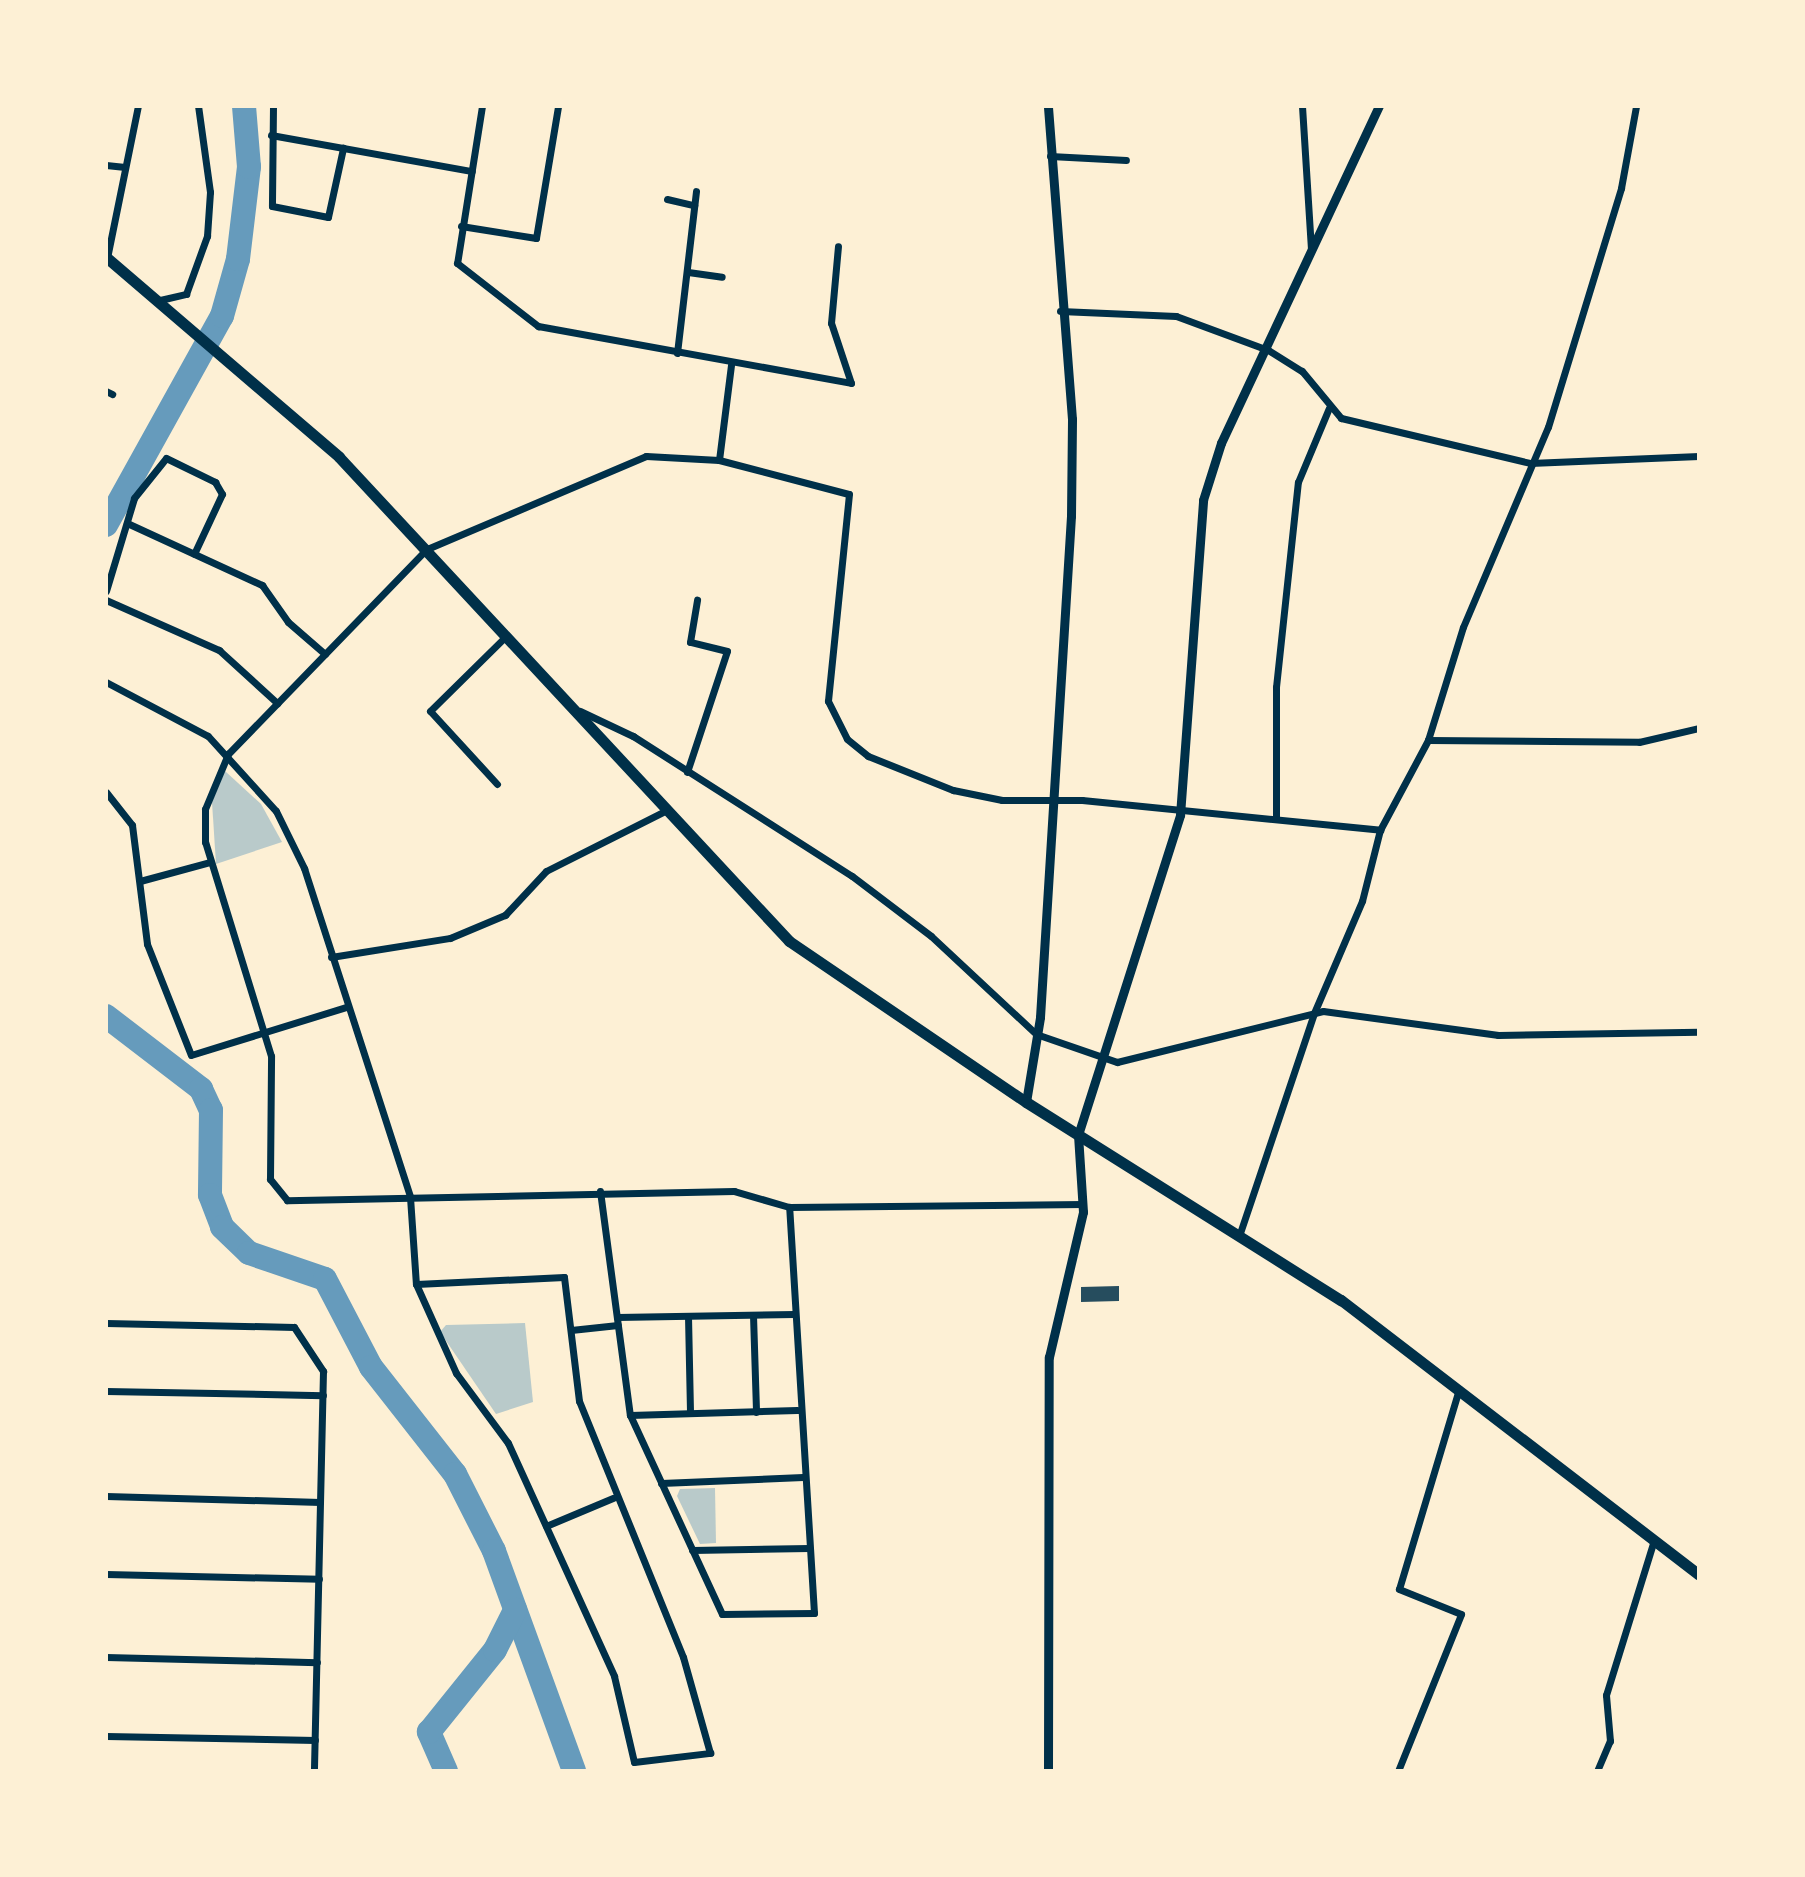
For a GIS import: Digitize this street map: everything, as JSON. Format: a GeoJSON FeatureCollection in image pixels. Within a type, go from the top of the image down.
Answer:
{"type":"FeatureCollection","features":[{"type":"Feature","properties":{"kind":"main road"},"geometry":{"type":"LineString","coordinates":[[107,257],[339,457],[789,941],[1026,1102],[1239,1236],[1460,1388],[1699,1575]]}},
{"type":"Feature","properties":{"kind":"street"},"geometry":{"type":"LineString","coordinates":[[107,257],[138,106]]}},
{"type":"Feature","properties":{"kind":"street"},"geometry":{"type":"LineString","coordinates":[[160,300],[186,294],[207,236],[210,192],[198,106]]}},
{"type":"Feature","properties":{"kind":"street"},"geometry":{"type":"LineString","coordinates":[[273,106],[272,206],[328,217],[343,148]]}},
{"type":"Feature","properties":{"kind":"street"},"geometry":{"type":"LineString","coordinates":[[482,106],[457,263],[509,311],[538,326],[731,365],[851,383],[852,368],[831,323],[838,246]]}},
{"type":"Feature","properties":{"kind":"street"},"geometry":{"type":"LineString","coordinates":[[461,226],[536,238],[558,106]]}},
{"type":"Feature","properties":{"kind":"street"},"geometry":{"type":"LineString","coordinates":[[1026,1102],[1036,1034],[1055,802],[1071,516],[1072,419],[1060,311],[1048,106]]}},
{"type":"Feature","properties":{"kind":"street"},"geometry":{"type":"LineString","coordinates":[[1302,106],[1311,257]]}},
{"type":"Feature","properties":{"kind":"street"},"geometry":{"type":"LineString","coordinates":[[1048,1771],[1045,1402],[1083,1204],[1078,1135],[1180,815],[1203,500],[1221,443],[1268,350],[1379,106]]}},
{"type":"Feature","properties":{"kind":"street"},"geometry":{"type":"LineString","coordinates":[[1239,1236],[1314,1013],[1362,901],[1380,830],[1428,740],[1566,373],[1621,188],[1636,106]]}},
{"type":"Feature","properties":{"kind":"street"},"geometry":{"type":"LineString","coordinates":[[271,135],[472,171]]}},
{"type":"Feature","properties":{"kind":"street"},"geometry":{"type":"LineString","coordinates":[[1050,156],[1126,160]]}},
{"type":"Feature","properties":{"kind":"street"},"geometry":{"type":"LineString","coordinates":[[106,165],[125,167]]}},
{"type":"Feature","properties":{"kind":"street"},"geometry":{"type":"LineString","coordinates":[[677,353],[696,191]]}},
{"type":"Feature","properties":{"kind":"street"},"geometry":{"type":"LineString","coordinates":[[667,199],[694,205]]}},
{"type":"Feature","properties":{"kind":"street"},"geometry":{"type":"LineString","coordinates":[[688,272],[722,277]]}},
{"type":"Feature","properties":{"kind":"street"},"geometry":{"type":"LineString","coordinates":[[1060,311],[1176,316],[1268,350],[1302,371],[1329,408],[1341,418],[1530,463],[1699,456]]}},
{"type":"Feature","properties":{"kind":"street"},"geometry":{"type":"LineString","coordinates":[[719,460],[731,365]]}},
{"type":"Feature","properties":{"kind":"street"},"geometry":{"type":"LineString","coordinates":[[1276,818],[1276,687],[1298,482],[1329,408]]}},
{"type":"Feature","properties":{"kind":"street"},"geometry":{"type":"LineString","coordinates":[[1083,1204],[789,1207],[734,1191],[600,1191],[300,1204],[277,1193],[264,1033],[210,862],[205,809],[228,754],[427,549],[646,456],[719,460],[849,494],[828,701],[847,739],[868,756],[953,790],[1180,815],[1276,818],[1380,830]]}},
{"type":"Feature","properties":{"kind":"street"},"geometry":{"type":"LineString","coordinates":[[106,591],[139,489],[166,458],[215,482],[222,494],[194,554]]}},
{"type":"Feature","properties":{"kind":"street"},"geometry":{"type":"LineString","coordinates":[[127,523],[262,585],[288,622],[325,654]]}},
{"type":"Feature","properties":{"kind":"street"},"geometry":{"type":"LineString","coordinates":[[106,600],[219,650],[277,703]]}},
{"type":"Feature","properties":{"kind":"street"},"geometry":{"type":"LineString","coordinates":[[687,772],[714,707],[727,651],[690,642],[697,600]]}},
{"type":"Feature","properties":{"kind":"street"},"geometry":{"type":"LineString","coordinates":[[497,784],[430,711],[506,636]]}},
{"type":"Feature","properties":{"kind":"street"},"geometry":{"type":"LineString","coordinates":[[106,682],[173,713],[228,754],[276,811],[304,868],[346,1007],[410,1197],[416,1284],[456,1373],[508,1443],[546,1526],[614,1676],[634,1762],[710,1753],[683,1657],[613,1498],[579,1401],[564,1277],[556,1273],[416,1284]]}},
{"type":"Feature","properties":{"kind":"street"},"geometry":{"type":"LineString","coordinates":[[570,706],[687,772],[852,876],[931,936],[1036,1034],[1103,1057],[1124,1061],[1314,1013],[1498,1035],[1699,1032]]}},
{"type":"Feature","properties":{"kind":"street"},"geometry":{"type":"LineString","coordinates":[[1428,740],[1639,742],[1699,728]]}},
{"type":"Feature","properties":{"kind":"street"},"geometry":{"type":"LineString","coordinates":[[106,792],[132,825],[147,944],[191,1055],[346,1007]]}},
{"type":"Feature","properties":{"kind":"street"},"geometry":{"type":"LineString","coordinates":[[331,957],[450,938],[505,915],[546,871],[665,811]]}},
{"type":"Feature","properties":{"kind":"street"},"geometry":{"type":"LineString","coordinates":[[140,881],[210,862]]}},
{"type":"Feature","properties":{"kind":"street"},"geometry":{"type":"LineString","coordinates":[[600,1191],[630,1415],[722,1614],[814,1613],[797,1410],[789,1207]]}},
{"type":"Feature","properties":{"kind":"street"},"geometry":{"type":"LineString","coordinates":[[571,1330],[617,1321],[794,1314]]}},
{"type":"Feature","properties":{"kind":"street"},"geometry":{"type":"LineString","coordinates":[[753,1315],[756,1412]]}},
{"type":"Feature","properties":{"kind":"street"},"geometry":{"type":"LineString","coordinates":[[688,1316],[690,1413]]}},
{"type":"Feature","properties":{"kind":"street"},"geometry":{"type":"LineString","coordinates":[[106,1323],[294,1327],[323,1371],[314,1771]]}},
{"type":"Feature","properties":{"kind":"street"},"geometry":{"type":"LineString","coordinates":[[1398,1771],[1461,1614],[1399,1589],[1460,1388]]}},
{"type":"Feature","properties":{"kind":"street"},"geometry":{"type":"LineString","coordinates":[[106,1391],[323,1395]]}},
{"type":"Feature","properties":{"kind":"street"},"geometry":{"type":"LineString","coordinates":[[630,1415],[797,1410]]}},
{"type":"Feature","properties":{"kind":"street"},"geometry":{"type":"LineString","coordinates":[[661,1483],[803,1477]]}},
{"type":"Feature","properties":{"kind":"street"},"geometry":{"type":"LineString","coordinates":[[106,1496],[320,1502]]}},
{"type":"Feature","properties":{"kind":"street"},"geometry":{"type":"LineString","coordinates":[[546,1526],[613,1498]]}},
{"type":"Feature","properties":{"kind":"street"},"geometry":{"type":"LineString","coordinates":[[1597,1771],[1610,1741],[1606,1695],[1655,1538]]}},
{"type":"Feature","properties":{"kind":"street"},"geometry":{"type":"LineString","coordinates":[[692,1550],[809,1548]]}},
{"type":"Feature","properties":{"kind":"street"},"geometry":{"type":"LineString","coordinates":[[106,1574],[319,1579]]}},
{"type":"Feature","properties":{"kind":"street"},"geometry":{"type":"LineString","coordinates":[[106,1657],[317,1662]]}},
{"type":"Feature","properties":{"kind":"street"},"geometry":{"type":"LineString","coordinates":[[106,1736],[315,1740]]}},
{"type":"Feature","properties":{"kind":"shaded area"},"geometry":{"type":"Polygon","coordinates":[[[225,771],[261,804],[282,842],[216,864],[212,802],[225,771]]]}},
{"type":"Feature","properties":{"kind":"shaded area"},"geometry":{"type":"Polygon","coordinates":[[[525,1323],[533,1402],[496,1414],[440,1332],[446,1325],[525,1323]]]}},
{"type":"Feature","properties":{"kind":"shaded area"},"geometry":{"type":"Polygon","coordinates":[[[715,1488],[716,1543],[700,1544],[677,1496],[680,1489],[715,1488]]]}},
{"type":"Feature","properties":{"kind":"building"},"geometry":{"type":"Polygon","coordinates":[[[1119,1286],[1119,1301],[1081,1302],[1081,1287],[1119,1286]]]}},
{"type":"Feature","properties":{"kind":"waterway"},"geometry":{"type":"LineString","coordinates":[[106,525],[222,316],[238,259],[249,167],[244,106]]}},
{"type":"Feature","properties":{"kind":"waterway"},"geometry":{"type":"LineString","coordinates":[[106,1016],[201,1089],[211,1110],[210,1195],[222,1227],[249,1253],[325,1279],[371,1367],[455,1474],[494,1551],[574,1771]]}},
{"type":"Feature","properties":{"kind":"waterway"},"geometry":{"type":"LineString","coordinates":[[446,1771],[429,1732],[495,1650],[515,1610]]}}]}
